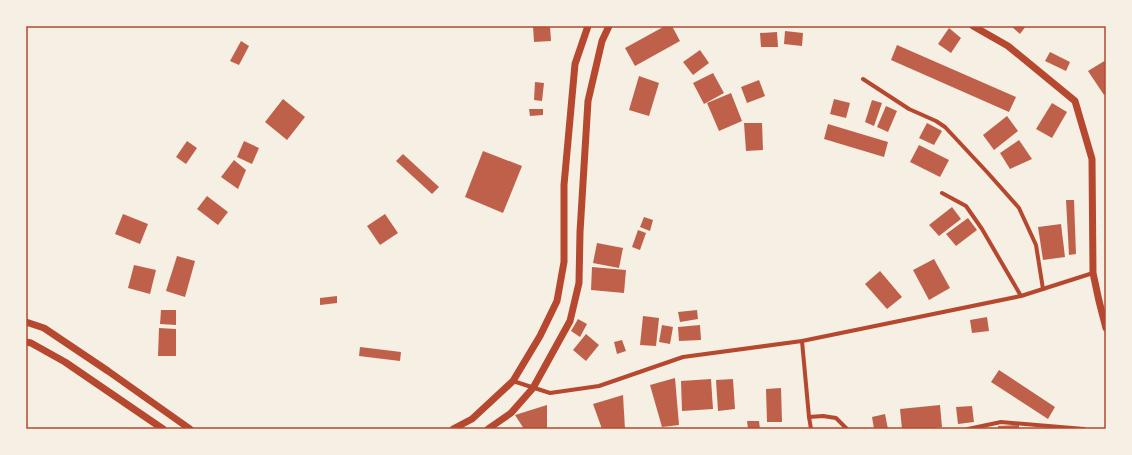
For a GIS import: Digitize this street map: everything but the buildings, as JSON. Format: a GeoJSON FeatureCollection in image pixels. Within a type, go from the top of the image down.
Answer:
{"type":"FeatureCollection","features":[{"type":"Feature","properties":{"kind":"street"},"geometry":{"type":"LineString","coordinates":[[453,429],[472,419],[513,381],[540,336],[557,301],[564,262],[564,185],[575,64],[588,26]]}},
{"type":"Feature","properties":{"kind":"street"},"geometry":{"type":"LineString","coordinates":[[488,429],[511,413],[533,388],[570,321],[579,283],[580,232],[588,101],[602,42],[609,26]]}},
{"type":"Feature","properties":{"kind":"street"},"geometry":{"type":"LineString","coordinates":[[973,26],[1008,46],[1075,101],[1092,159],[1093,273],[1106,328]]}},
{"type":"Feature","properties":{"kind":"street"},"geometry":{"type":"LineString","coordinates":[[863,79],[909,109],[936,121],[945,128],[987,172],[1018,208],[1036,245],[1043,289]]}},
{"type":"Feature","properties":{"kind":"street"},"geometry":{"type":"LineString","coordinates":[[942,193],[966,206],[982,229],[1021,296]]}},
{"type":"Feature","properties":{"kind":"street"},"geometry":{"type":"LineString","coordinates":[[513,381],[550,393],[600,386],[684,357],[802,341],[1021,296],[1093,273]]}},
{"type":"Feature","properties":{"kind":"street"},"geometry":{"type":"LineString","coordinates":[[1099,301],[1106,310]]}},
{"type":"Feature","properties":{"kind":"street"},"geometry":{"type":"LineString","coordinates":[[26,322],[44,328],[190,429]]}},
{"type":"Feature","properties":{"kind":"street"},"geometry":{"type":"LineString","coordinates":[[802,341],[811,429]]}},
{"type":"Feature","properties":{"kind":"street"},"geometry":{"type":"LineString","coordinates":[[26,342],[66,362],[163,429]]}},
{"type":"Feature","properties":{"kind":"street"},"geometry":{"type":"LineString","coordinates":[[809,417],[823,416],[836,418],[847,429]]}},
{"type":"Feature","properties":{"kind":"street"},"geometry":{"type":"LineString","coordinates":[[968,429],[1001,422],[1025,426],[1084,429]]}}]}
